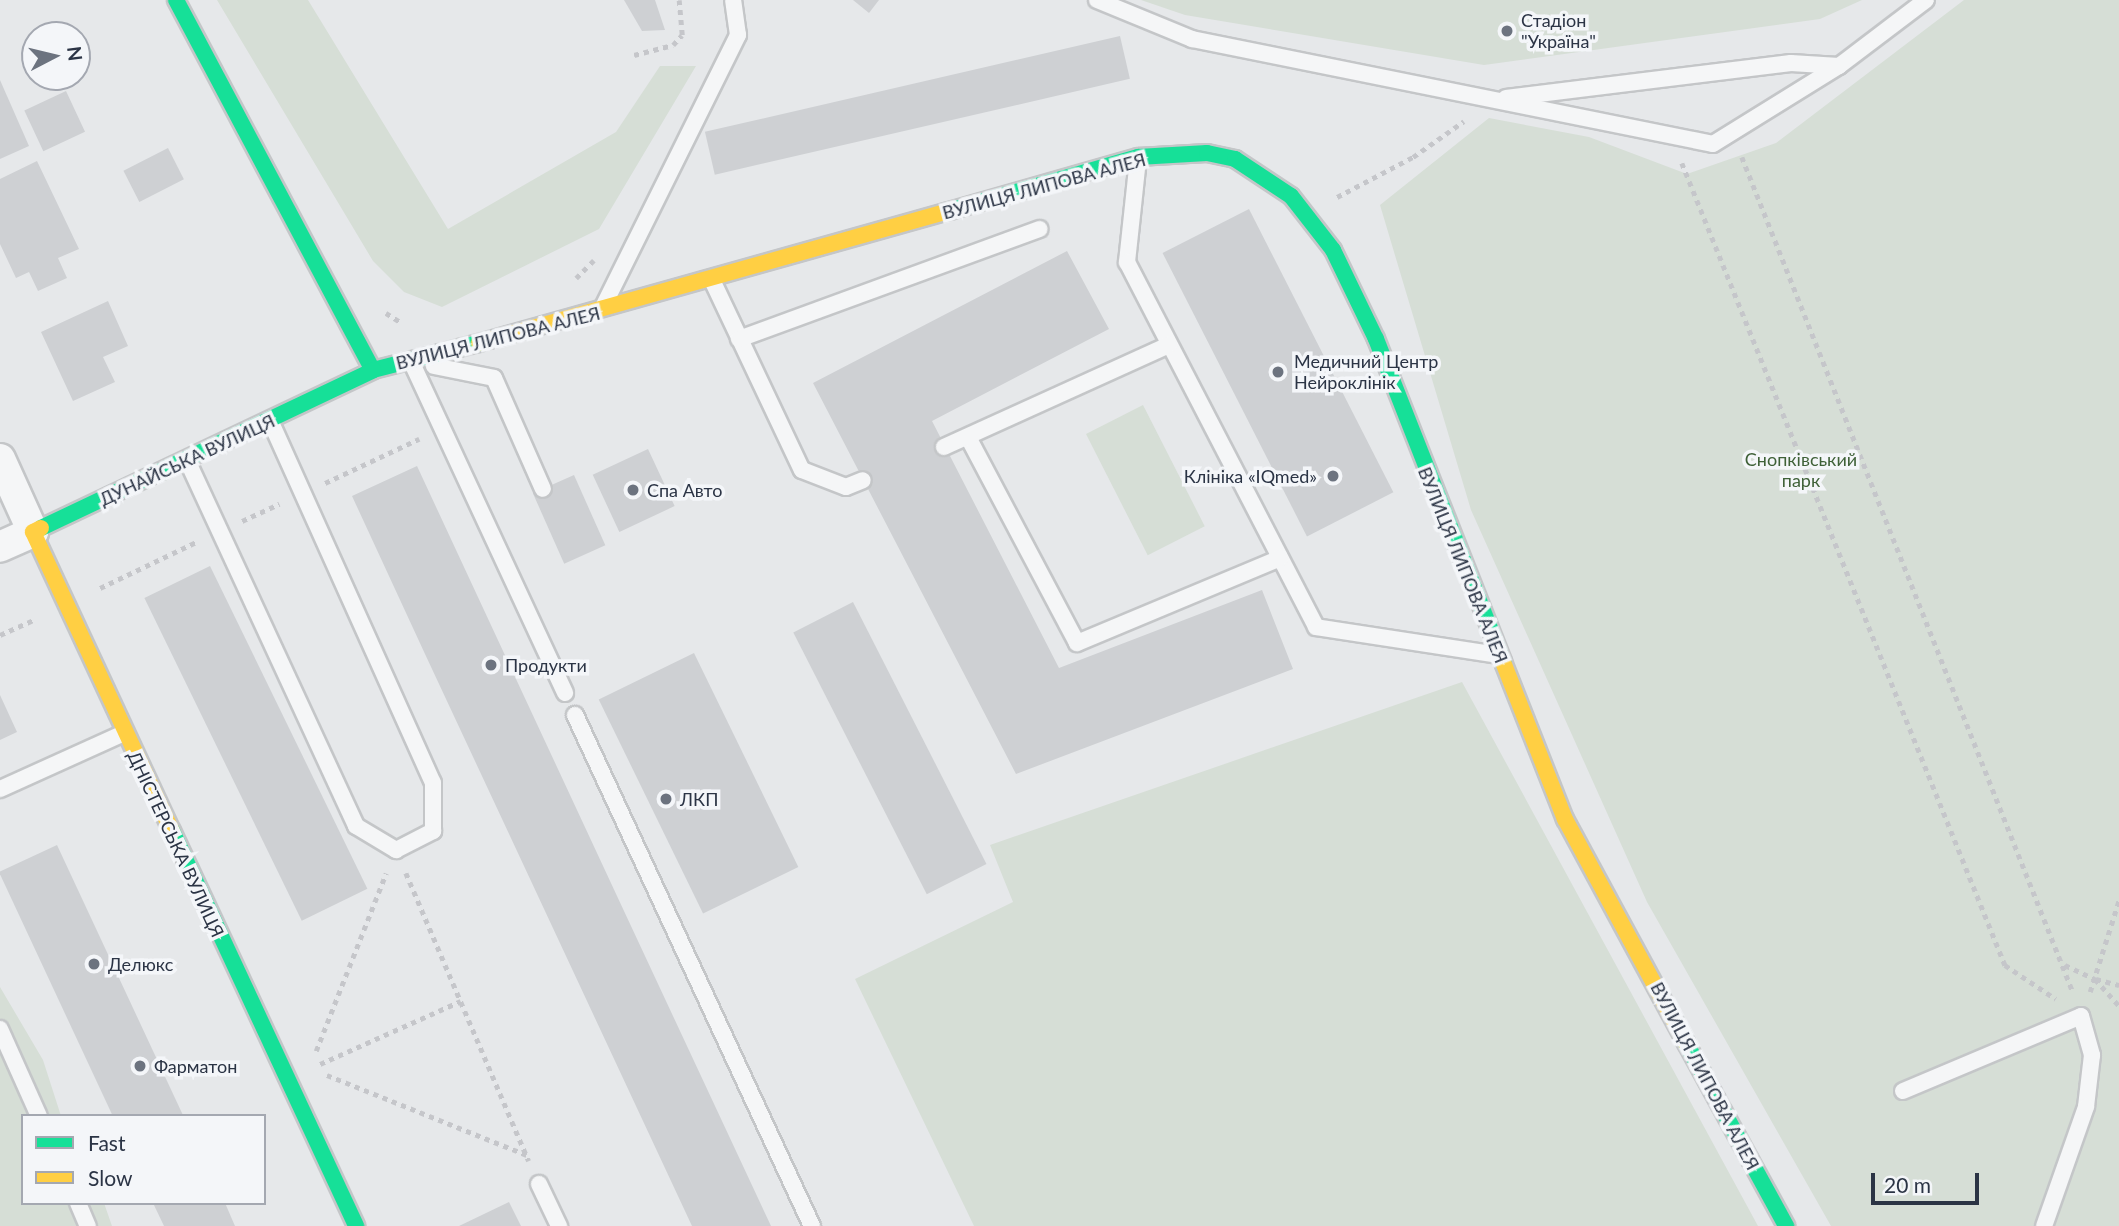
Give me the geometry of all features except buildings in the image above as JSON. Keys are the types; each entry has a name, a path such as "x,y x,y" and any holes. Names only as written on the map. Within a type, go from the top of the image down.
{"street":[{"name":"ВУЛИЦЯ ЛИПОВА АЛЕЯ","path":"176,0 373,370 600,312 1138,157 1208,153 1235,159 1291,196 1333,250 1376,339 1498,655 1565,818 1786,1226"},
{"name":"ДУНАЙСЬКА ВУЛИЦЯ","path":"0,547 373,370"},
{"name":"ДНІСТЕРСЬКА ВУЛИЦЯ","path":"0,460 124,733 356,1226"}],"lane":[{"path":"600,312 738,35 733,0"},
{"path":"1097,0 1192,39 1713,144 1839,66 1926,0"},
{"path":"1493,100 1791,63 1839,66"},
{"path":"1138,157 1127,262 1316,627 1498,655"},
{"path":"739,339 1040,229"},
{"path":"712,280 802,470 846,487 863,480"},
{"path":"944,447 1170,345"},
{"path":"411,361 565,693"},
{"path":"411,361 494,378 543,489"},
{"path":"187,460 356,826 396,850 433,831 433,783 270,421"},
{"path":"968,437 1077,643 1280,558"},
{"path":"575,715 812,1226"},
{"path":"0,789 124,733"},
{"path":"1903,1091 2081,1016 2092,1055 2086,1107 2044,1226"},
{"path":"0,1029 38,1114"},
{"path":"539,1185 559,1226"},
{"path":"79,1205 88,1226"}],"path":[{"path":"634,55 673,45 682,35 679,0"},
{"path":"1330,201 1413,157 1493,100"},
{"path":"1732,134 2064,965 2081,1016"},
{"path":"1672,136 2005,965 2081,1016"},
{"path":"570,283 597,256"},
{"path":"379,307 411,325"},
{"path":"333,480 442,429"},
{"path":"310,1068 527,1155 396,850"},
{"path":"310,1068 396,850"},
{"path":"2081,1016 2119,900"},
{"path":"2064,965 2095,979 2119,985"},
{"path":"2095,979 2119,1006"},
{"path":"310,1068 461,1001"}],"green space":[{"path":"217,0 308,0 448,229 616,132 660,66 696,66 599,229 442,307 404,292 373,261"},
{"name":"Стадіон \"Україна\"","path":"1141,0 1862,0 1820,19 1484,65 1185,15"},
{"name":"Снопківський парк","path":"1964,0 2119,0 2119,1226 1831,1226 1647,902 1471,510 1380,205 1489,118 1589,137 1687,174 1776,143"},
{"path":"1143,405 1205,526 1148,555 1086,434"},
{"path":"1462,682 1758,1226 974,1226 855,979 1013,902 990,845"},
{"path":"0,987 43,1060 60,1114 21,1114 21,1205 105,1205 112,1226 0,1226"}],"traffic: fast":[{"path":"176,0 373,370 479,343"},
{"path":"946,212 1138,157 1207,153 1235,159 1291,196 1333,250 1376,339 1503,662"},
{"path":"41,528 373,370"},
{"path":"172,831 356,1226"},
{"path":"1686,1043 1786,1226"}],"traffic: slow":[{"path":"479,343 946,212"},
{"path":"41,528 33,532 172,831"},
{"path":"1503,662 1565,819 1686,1043"}],"place":[{"name":"Стадіон \"Україна\"","path":"1507,31"},
{"name":"Медичний Центр Нейроклінік","path":"1278,372"},
{"name":"Клініка «IQmed»","path":"1333,476"},
{"name":"Спа Авто","path":"633,490"},
{"name":"Продукти","path":"491,665"},
{"name":"ЛКП","path":"666,799"},
{"name":"Делюкс","path":"94,964"},
{"name":"Фарматон","path":"140,1066"}]}
